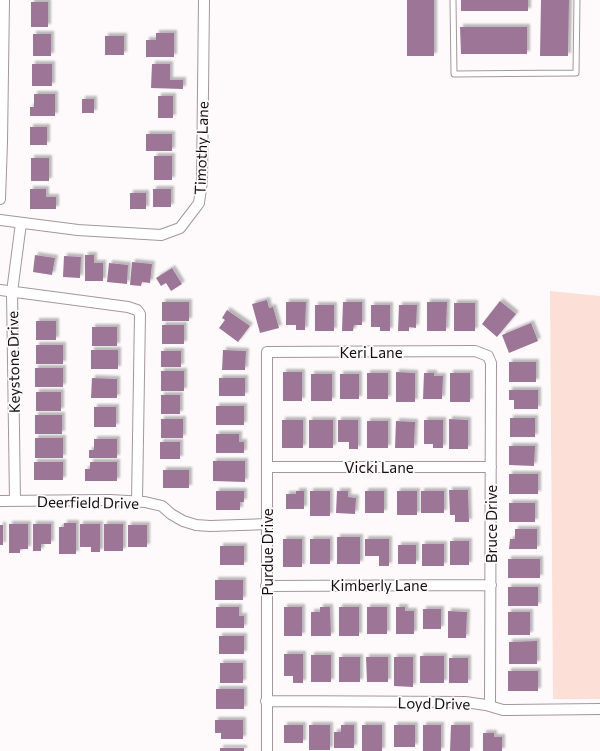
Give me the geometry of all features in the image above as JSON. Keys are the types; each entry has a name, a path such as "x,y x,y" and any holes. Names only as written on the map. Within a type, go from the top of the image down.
{"street":[{"path":"0,199 4,0"},
{"name":"Timothy Lane","path":"0,220 78,230 161,236 180,228 198,203 202,181 204,0"},
{"name":"Keystone Drive","path":"15,501 12,292 21,223"},
{"path":"0,290 128,307 137,310 140,314 137,501"},
{"name":"Keri Lane","path":"267,352 475,351"},
{"name":"Bruce Drive","path":"475,351 488,356 491,363 490,706"},
{"name":"Purdue Drive","path":"266,751 267,352"},
{"name":"Vicki Lane","path":"267,467 491,466"},
{"name":"Deerfield Drive","path":"0,501 137,501 162,506 171,514 183,521 196,525 267,524"},
{"name":"Kimberly Lane","path":"266,586 491,585"},
{"name":"Loyd Drive","path":"266,701 465,702 490,706 503,710 600,709"}],"lane":[{"path":"453,0 454,74 576,74 577,0"}],"shaded area":[{"path":"550,291 600,296 600,699 553,699"}],"building":[{"path":"407,0 434,0 434,56 407,56"},
{"path":"461,0 528,0 528,11 461,11"},
{"path":"541,0 569,0 568,56 540,56"},
{"path":"31,2 48,2 48,27 31,27"},
{"path":"460,27 527,27 527,54 461,54"},
{"path":"156,33 174,33 174,57 146,57 146,40 156,40"},
{"path":"33,34 51,34 51,56 33,56"},
{"path":"105,36 124,36 124,55 105,55"},
{"path":"32,64 52,64 52,86 32,86"},
{"path":"152,64 170,64 170,80 183,80 183,89 151,88"},
{"path":"34,94 55,94 55,116 30,116 30,107 34,107"},
{"path":"158,96 173,96 173,118 158,118"},
{"path":"82,99 94,99 94,113 82,113"},
{"path":"30,127 47,127 47,145 30,145"},
{"path":"146,134 172,134 172,151 146,151"},
{"path":"154,156 172,156 172,180 154,180"},
{"path":"31,158 49,158 49,181 31,181"},
{"path":"30,189 46,189 46,197 56,197 56,209 30,209"},
{"path":"153,189 171,189 171,207 153,207"},
{"path":"130,193 146,193 146,209 130,209"},
{"path":"35,255 55,258 52,275 33,272"},
{"path":"85,255 94,255 94,263 103,263 103,281 85,281"},
{"path":"64,256 81,257 80,278 63,277"},
{"path":"132,262 152,264 150,283 142,282 141,286 130,285"},
{"path":"109,263 128,265 127,284 107,282"},
{"path":"172,268 182,284 171,291 166,283 161,286 156,278"},
{"path":"267,300 269,308 273,307 279,328 260,333 252,304"},
{"path":"500,301 516,314 497,337 482,324"},
{"path":"162,302 189,302 189,321 162,321"},
{"path":"286,302 306,302 305,330 296,330 296,325 286,325"},
{"path":"343,302 362,302 362,325 354,325 353,331 342,331"},
{"path":"427,302 447,302 446,331 427,331"},
{"path":"454,303 475,303 475,331 454,331"},
{"path":"315,305 334,305 334,331 315,331"},
{"path":"371,305 390,305 390,331 380,331 380,327 371,327"},
{"path":"399,305 417,305 416,328 409,327 409,331 398,331"},
{"path":"227,310 250,326 238,342 219,328 225,320 222,318"},
{"path":"36,321 56,321 56,340 36,340"},
{"path":"531,323 538,341 509,353 502,335"},
{"path":"162,325 184,325 184,344 162,344"},
{"path":"92,327 117,327 117,346 92,346"},
{"path":"36,345 63,345 63,364 36,364"},
{"path":"91,350 118,350 118,369 91,369"},
{"path":"223,350 246,351 245,370 222,370"},
{"path":"161,351 181,351 181,367 161,367"},
{"path":"509,362 536,362 536,382 509,382"},
{"path":"35,368 63,368 63,387 35,387"},
{"path":"161,371 184,371 184,391 161,391"},
{"path":"283,372 302,372 302,401 283,401"},
{"path":"396,372 415,373 415,402 396,402"},
{"path":"367,373 388,373 388,399 367,399"},
{"path":"424,373 434,373 434,376 443,376 442,399 423,399"},
{"path":"450,373 470,373 470,402 450,402"},
{"path":"311,374 332,374 332,401 311,401"},
{"path":"340,374 359,374 359,399 340,399"},
{"path":"92,378 117,379 117,398 91,398"},
{"path":"219,378 245,378 245,396 219,396"},
{"path":"509,390 538,390 538,409 514,409 514,400 509,400"},
{"path":"36,392 61,392 61,411 36,411"},
{"path":"161,395 180,395 180,414 161,414"},
{"path":"216,406 244,406 244,425 216,425"},
{"path":"94,407 116,407 116,427 94,427"},
{"path":"35,415 62,415 62,434 35,434"},
{"path":"510,418 535,418 535,437 510,437"},
{"path":"161,419 183,419 183,438 161,438"},
{"path":"449,419 468,420 468,449 449,449"},
{"path":"282,420 303,420 303,448 282,448"},
{"path":"309,420 333,420 333,448 309,448"},
{"path":"338,420 358,420 358,449 349,449 349,442 338,442"},
{"path":"424,420 443,420 443,448 433,448 433,444 424,444"},
{"path":"367,421 388,421 388,448 367,448"},
{"path":"396,421 415,422 414,448 395,448"},
{"path":"216,434 239,434 239,442 244,442 244,453 216,453"},
{"path":"35,438 63,438 63,458 35,458"},
{"path":"94,439 117,439 117,458 89,458 89,450 94,450"},
{"path":"160,442 180,442 180,459 160,459"},
{"path":"509,446 535,446 534,466 509,465"},
{"path":"213,461 245,461 245,482 213,481"},
{"path":"34,462 63,462 63,480 34,480"},
{"path":"90,462 117,462 117,481 85,481 85,469 90,469"},
{"path":"163,470 189,470 189,488 163,488"},
{"path":"509,474 538,474 538,494 509,494"},
{"path":"449,490 468,490 469,522 455,522 455,515 450,515"},
{"path":"216,491 244,491 244,502 240,502 240,510 216,510"},
{"path":"296,491 304,491 304,509 286,509 286,494 296,494"},
{"path":"310,491 330,491 330,516 310,516"},
{"path":"337,491 348,491 348,497 356,498 355,514 336,513"},
{"path":"365,491 384,491 384,513 365,513"},
{"path":"397,491 417,491 417,515 397,515"},
{"path":"421,491 444,491 444,513 421,513"},
{"path":"509,503 535,503 535,522 509,522"},
{"path":"64,523 76,523 76,554 59,554 59,527 64,527"},
{"path":"9,524 28,524 28,549 20,549 20,553 9,553"},
{"path":"33,524 51,524 51,544 41,544 41,551 33,551"},
{"path":"80,524 100,524 100,552 91,552 91,547 80,547"},
{"path":"104,524 123,524 123,551 104,551"},
{"path":"0,525 3,525 3,545 0,545"},
{"path":"128,525 147,525 147,547 128,547"},
{"path":"515,529 537,529 537,549 509,549 510,539 515,539"},
{"path":"337,537 360,537 360,564 337,564"},
{"path":"283,539 302,539 302,567 283,567"},
{"path":"310,539 330,539 330,564 310,564"},
{"path":"365,539 389,539 389,566 379,566 379,556 365,556"},
{"path":"450,541 469,541 469,565 450,565"},
{"path":"422,544 444,544 444,566 422,566"},
{"path":"398,545 416,545 416,564 398,564"},
{"path":"220,546 244,546 244,565 220,565"},
{"path":"508,559 540,559 540,578 508,578"},
{"path":"215,580 243,580 243,600 215,600"},
{"path":"508,587 538,587 538,606 508,606"},
{"path":"216,607 239,607 239,616 244,616 244,628 216,628"},
{"path":"284,607 302,607 302,636 284,636"},
{"path":"320,607 330,607 331,636 311,636 311,612 320,612"},
{"path":"339,607 359,607 359,636 339,636"},
{"path":"367,607 387,607 387,634 367,634"},
{"path":"396,607 405,607 405,611 414,611 414,634 396,634"},
{"path":"423,609 441,609 441,629 423,629"},
{"path":"448,611 467,612 466,638 448,638"},
{"path":"508,612 530,612 530,635 508,635"},
{"path":"219,636 244,636 244,654 219,654"},
{"path":"537,641 537,664 509,664 509,642"},
{"path":"284,654 303,654 303,683 293,683 293,676 284,676"},
{"path":"311,655 331,655 331,682 311,682"},
{"path":"420,656 444,656 444,683 420,683"},
{"path":"339,657 360,657 360,682 339,682"},
{"path":"366,657 388,657 388,682 367,682"},
{"path":"394,657 413,657 413,687 394,686"},
{"path":"449,658 468,658 468,683 449,683"},
{"path":"220,663 243,663 243,683 220,683"},
{"path":"508,671 538,671 538,691 508,691"},
{"path":"216,689 244,689 244,709 216,709"},
{"path":"215,720 243,720 243,739 221,739 221,733 215,733"},
{"path":"284,725 303,725 303,743 284,743"},
{"path":"309,725 330,725 330,750 309,750"},
{"path":"341,725 354,725 354,748 334,748 334,732 341,732"},
{"path":"362,725 382,725 382,751 362,751"},
{"path":"394,725 415,725 415,747 394,747"},
{"path":"423,725 441,725 441,751 423,751"},
{"path":"451,725 470,725 470,751 450,751"},
{"path":"483,733 494,733 494,737 502,737 502,751 483,751"},
{"path":"220,748 244,748 244,751 220,751"}]}
